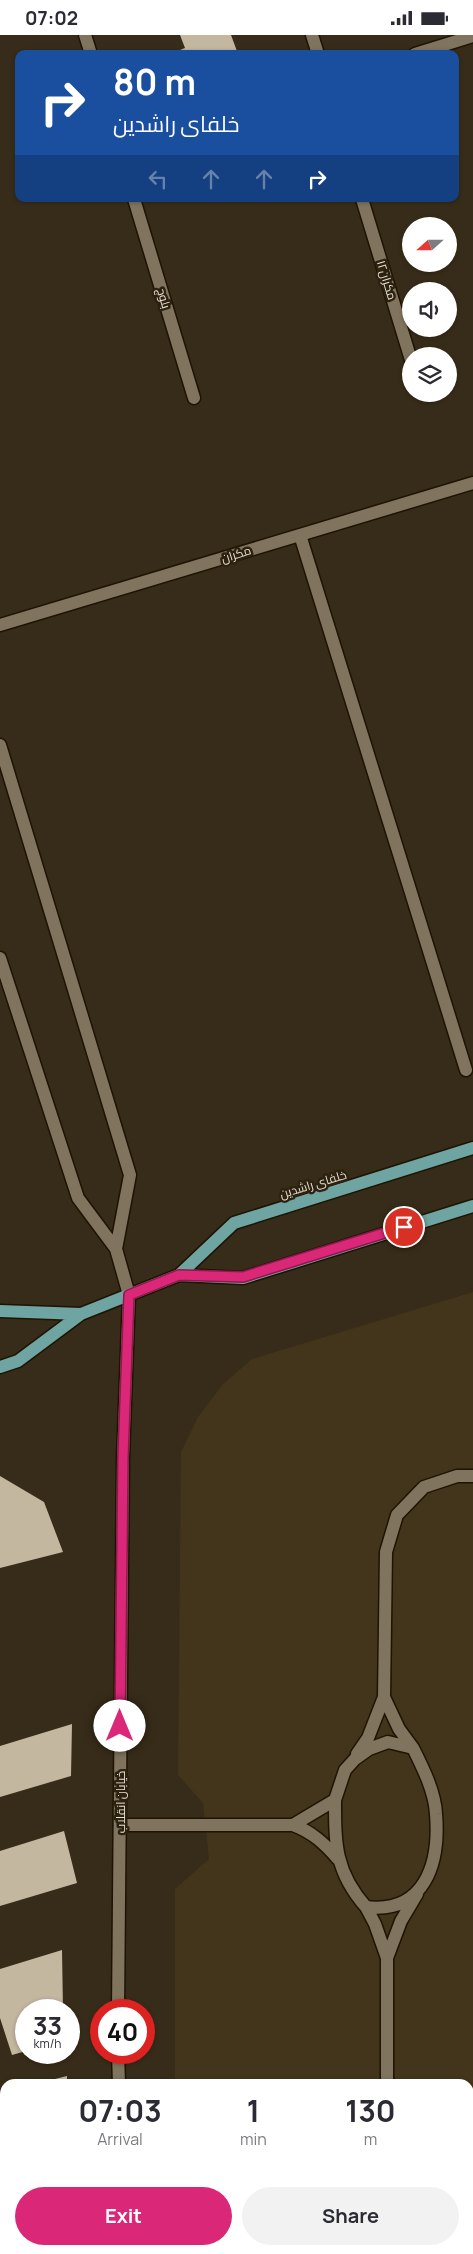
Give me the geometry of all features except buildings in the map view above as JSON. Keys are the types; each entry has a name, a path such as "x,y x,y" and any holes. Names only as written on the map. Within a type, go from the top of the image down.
{"main road":[{"name":"خلفای راشدین","path":"0,1367 18,1361 81,1314 179,1275 234,1223 473,1148"},
{"name":"خلفای راشدین","path":"179,1275 243,1277 473,1206"},
{"name":"خلفای راشدین","path":"0,1311 81,1314"}],"street":[{"path":"85,35 89,50"},
{"path":"312,35 317,50"},
{"path":"428,50 473,36"},
{"name":"بلوچ","path":"135,202 194,398"},
{"name":"مکران۱۲","path":"363,202 407,347"},
{"name":"مکران","path":"0,625 473,483"},
{"path":"300,535 466,1070"},
{"path":"0,745 130,1175 116,1249"},
{"path":"0,958 78,1198 116,1249"},
{"name":"خیابان انقلاب","path":"116,1249 129,1295 122,1476 118,1999"},
{"path":"387,2079 387,1958 375,1924 366,1907 353,1893 340,1861 335,1844 335,1800 345,1770 355,1759 368,1738 384,1697 386,1553 397,1515 424,1487 457,1475 473,1476"},
{"path":"384,1697 399,1729 413,1748 425,1771 436,1812 436,1850 432,1871 401,1921 387,1958"},
{"path":"355,1759 369,1749 388,1742 413,1748"},
{"path":"293,1825 335,1800"},
{"path":"120,1825 293,1825 308,1831 322,1841 340,1861"},
{"path":"366,1907 384,1909 395,1906 417,1894"},
{"path":"118,2064 119,2079"}],"shaded area":[{"path":"473,1292 473,2079 175,2079 175,1889 209,1859 203,1803 178,1775 181,1452 198,1417 223,1384 252,1359"}],"route":[{"path":"120,1726 123,1457 129,1295 179,1275 243,1277 404,1227"}]}
